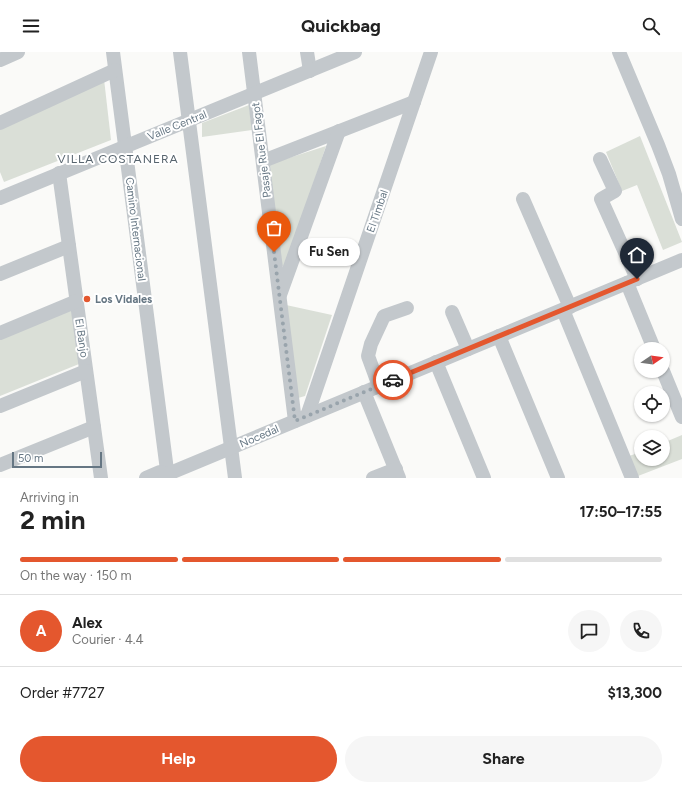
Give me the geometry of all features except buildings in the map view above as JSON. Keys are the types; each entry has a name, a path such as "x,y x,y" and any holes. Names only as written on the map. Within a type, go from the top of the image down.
{"street":[{"path":"0,60 18,52"},
{"name":"Camino Internacional","path":"113,52 168,476"},
{"path":"180,52 235,478"},
{"name":"Pasaje Rue El Fagot","path":"249,52 279,297 301,419"},
{"path":"307,52 310,71"},
{"name":"Valle Central","path":"1,194 59,173 189,121 355,52"},
{"path":"619,52 669,174 682,219"},
{"name":"El Timbal","path":"301,419 414,102 428,56"},
{"path":"0,123 115,70"},
{"path":"263,161 414,102"},
{"path":"279,297 339,131"},
{"path":"600,159 615,191 601,199 632,281 652,342"},
{"name":"El Banjo","path":"59,173 101,478"},
{"path":"523,199 632,478"},
{"path":"0,274 69,246"},
{"name":"Nocedal","path":"146,478 160,472 168,476 364,392 682,260"},
{"path":"0,333 77,302"},
{"path":"379,386 368,356 371,344 384,316 407,308"},
{"path":"452,312 468,349"},
{"path":"499,336 558,478"},
{"path":"436,362 484,478"},
{"path":"0,406 86,371"},
{"path":"666,378 682,417"},
{"path":"364,392 398,473 373,478"},
{"path":"0,465 94,427"}],"shaded area":[{"path":"104,79 111,140 4,182 0,172 0,129"},
{"path":"249,105 252,130 202,137 202,123"},
{"path":"640,136 682,242 663,250 637,185 622,191 606,152"},
{"path":"326,146 286,266 278,266 270,164"},
{"path":"286,305 332,315 305,396 298,398"},
{"path":"71,307 79,364 0,396 0,335"},
{"path":"682,435 682,459 670,464 670,440"},
{"path":"634,454 634,466 664,466 638,476 629,456"}],"way so far":[{"path":"274,252 295,421 393,380"}],"place":[{"name":"Fu Sen","path":"274,252"},
{"name":"Los Vidales","path":"87,299"}],"district":[{"name":"VILLA COSTANERA","path":"118,159"}],"route":[{"path":"393,380 637,279"}]}
